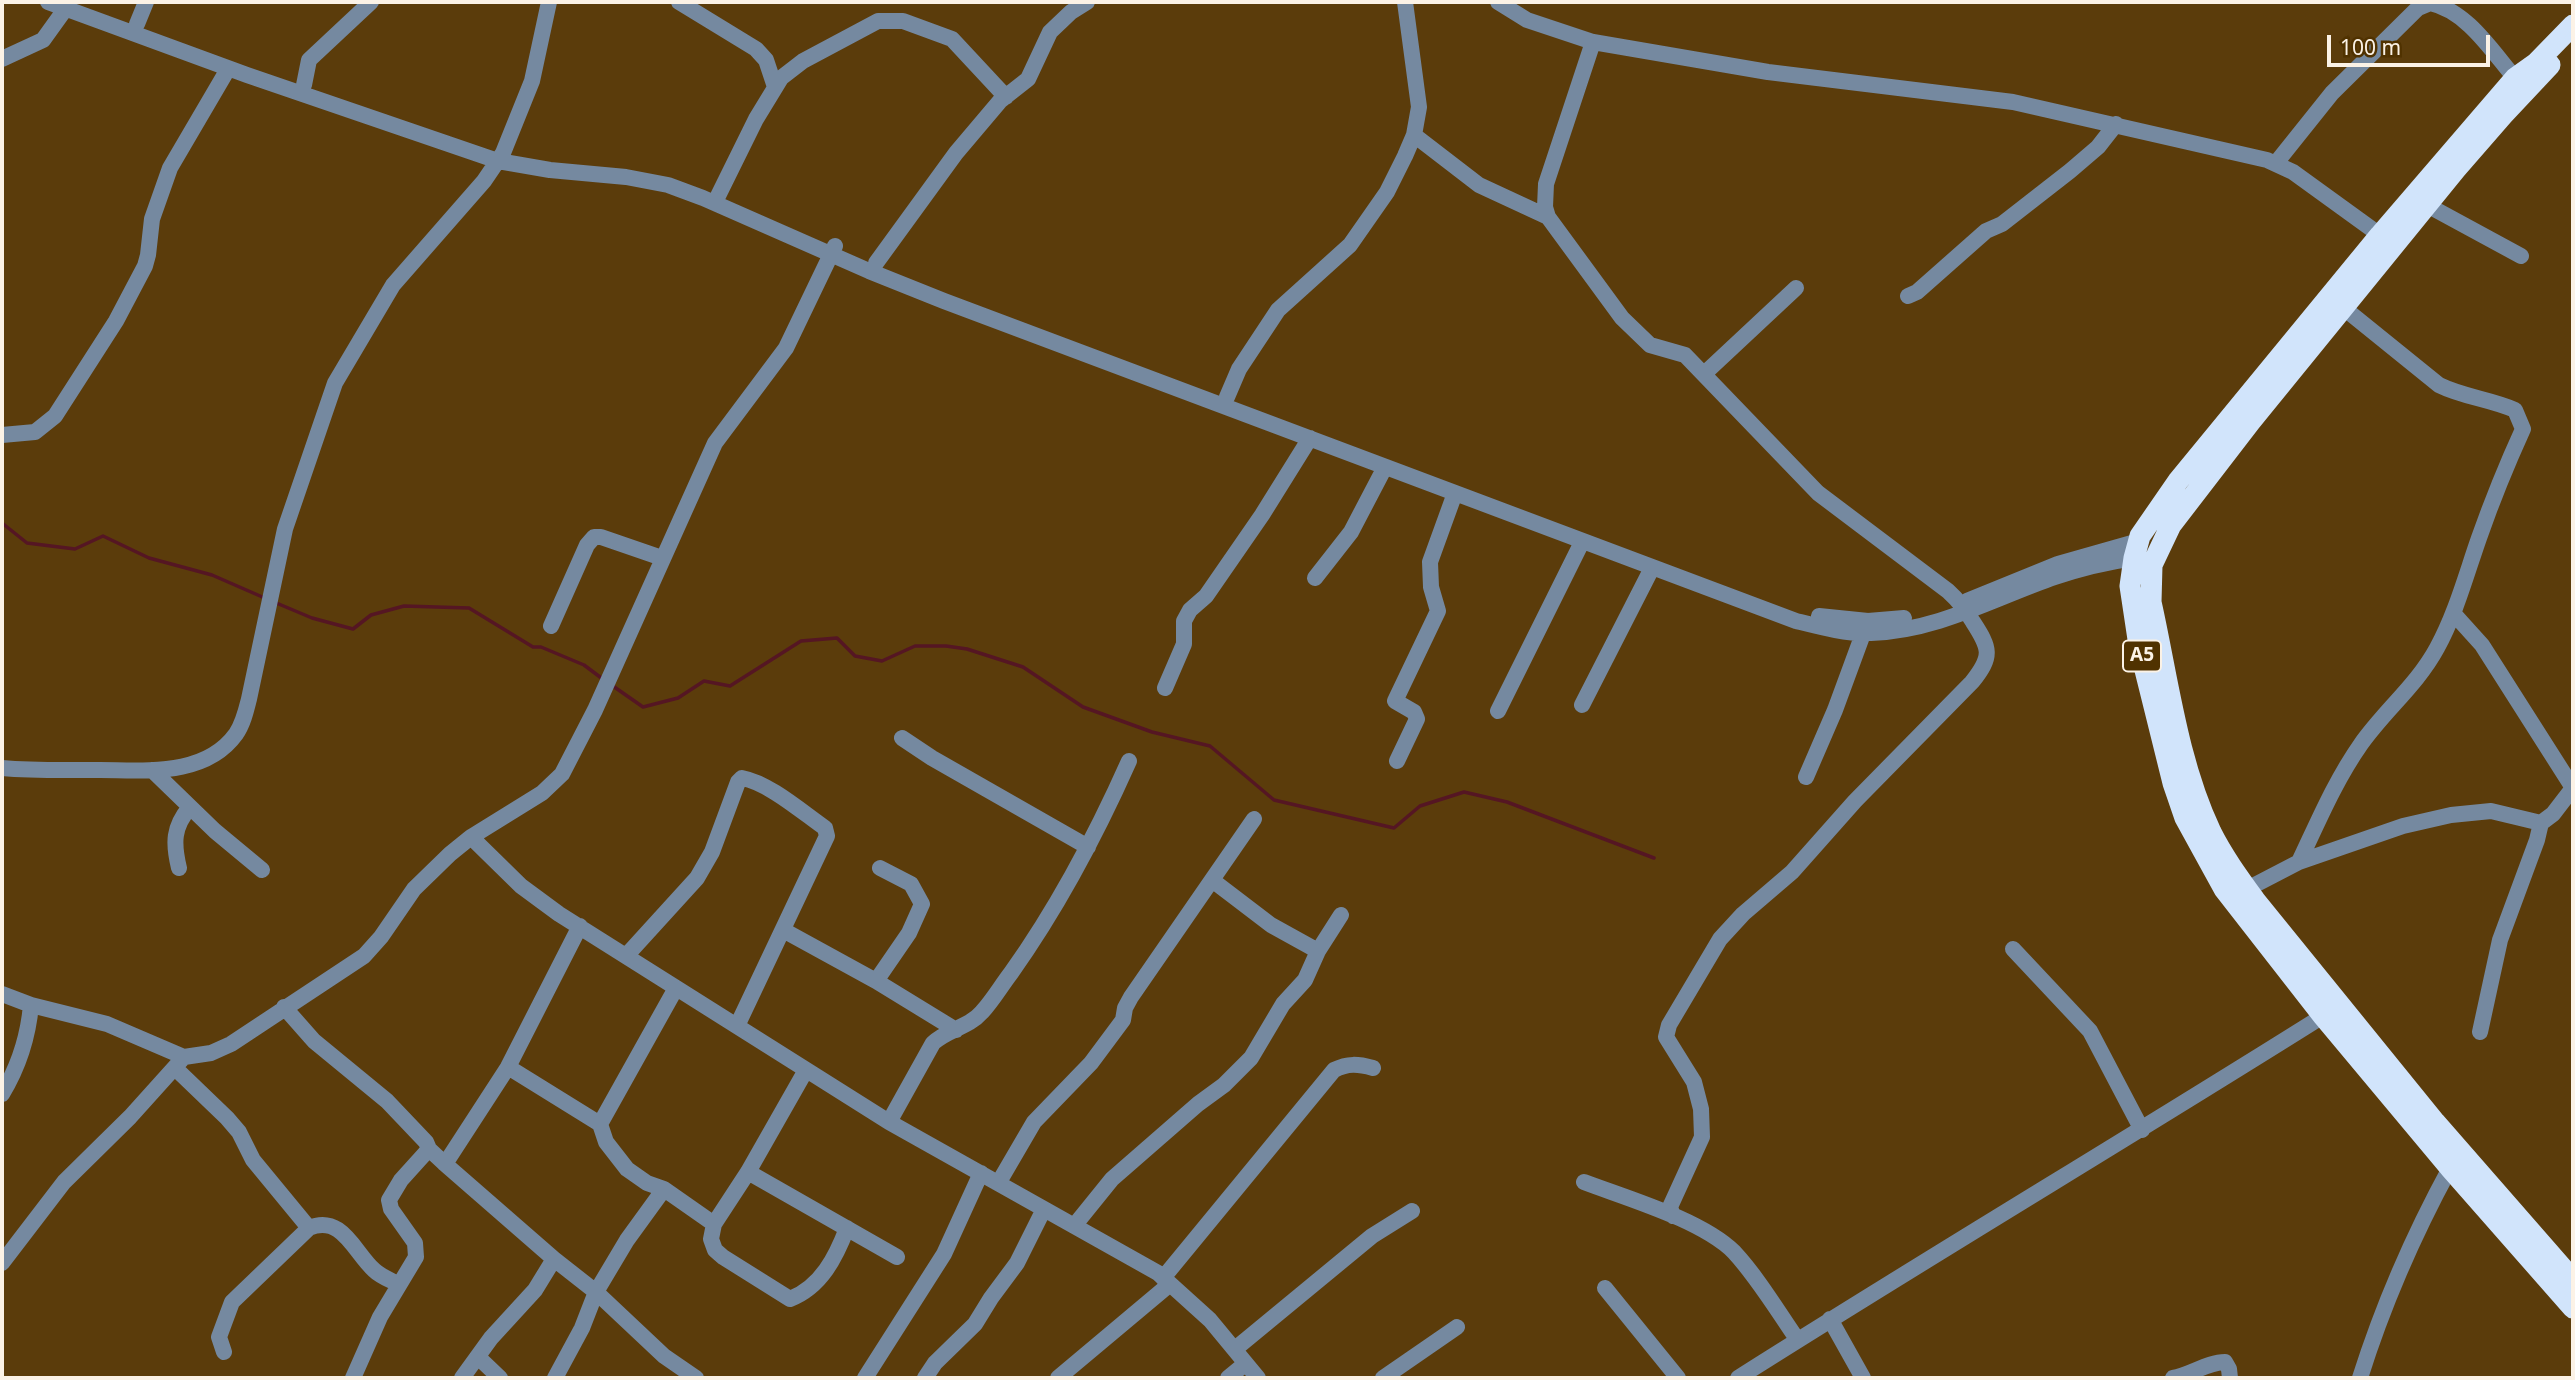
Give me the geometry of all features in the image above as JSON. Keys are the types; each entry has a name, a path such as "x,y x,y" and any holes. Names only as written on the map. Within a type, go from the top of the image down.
{"highway":[{"name":"A5","path":"2573,25 2536,63 2515,78 2380,235 2244,415 2171,525 2152,565 2150,585 2151,601 2192,786 2211,832 2230,865 2435,1122 2573,1280"},
{"name":"A5","path":"2573,42 2503,115 2345,309 2178,481 2136,549 2130,586 2139,646 2173,783 2185,818 2224,889 2323,1016 2450,1168 2573,1308"}],"street":[{"path":"48,2 70,5 137,24 500,157 653,173 670,178 718,196 970,310 1796,621 1866,627 1928,624 2058,564 2136,549"},
{"path":"137,24 146,2"},
{"path":"304,85 309,60 371,2"},
{"path":"3,773 184,767 220,750 236,734 249,699 285,529 335,383 393,285 484,181 500,157 532,81 549,2"},
{"path":"679,2 757,49 766,60 775,88"},
{"path":"876,263 956,153 1032,72 1050,32 1071,12 1087,2"},
{"path":"1227,397 1240,369 1278,310 1350,245 1370,220 1387,192 1414,135 1419,107 1405,2"},
{"path":"1498,2 1527,20 1593,42 1768,72 2013,102 2276,163 2293,172 2380,235"},
{"path":"2276,163 2332,93 2418,8 2430,3 2450,10 2471,27 2515,78"},
{"path":"2,59 43,40 70,5"},
{"path":"70,5 228,69 500,157 550,170 626,177 668,185 833,250 876,263 1773,603 1866,627"},
{"path":"718,196 756,119 781,78 803,61 878,21 904,21 952,38 1006,97"},
{"path":"1593,42 1546,184 1545,207 1548,217 1622,318 1650,345 1685,355 1818,493 1965,608 1987,643 1986,661 1980,672 1792,872 1743,914 1720,939 1669,1025 1666,1037 1694,1082 1700,1100 1702,1137 1670,1207 1673,1216"},
{"path":"2,435 34,432 55,416 116,321 145,266 152,219 170,168 228,69"},
{"path":"1908,296 1917,292 1986,231 2001,224 2070,171 2098,147 2116,124"},
{"path":"1414,135 1479,185 1548,217"},
{"path":"2427,205 2521,256"},
{"path":"2,1263 64,1182 180,1063 230,1044 364,956 381,937 414,889 432,870 471,837 530,802 554,784 595,710 715,443 786,348 833,250"},
{"path":"1704,374 1796,288"},
{"path":"2299,862 2337,779 2369,733 2420,675 2454,614 2488,513 2524,429 2515,410 2439,385 2345,309"},
{"path":"1165,688 1184,644 1184,621 1190,610 1206,596 1262,515 1310,438"},
{"path":"1315,578 1351,532 1385,467"},
{"path":"1397,761 1417,719 1414,712 1395,701 1438,611 1431,587 1430,562 1455,493"},
{"path":"551,626 587,545 594,537 662,558"},
{"path":"1498,711 1582,542"},
{"path":"1583,705 1652,568"},
{"path":"2454,614 2482,645 2573,788 2553,814 2541,823 2500,940 2480,1032"},
{"path":"1806,777 1866,627"},
{"path":"902,738 1088,847"},
{"path":"889,1122 933,1043 943,1033 968,1024 982,1012 1044,927 1088,847 1129,761"},
{"path":"152,770 262,870"},
{"path":"626,956 697,878 712,852 738,782 742,778 769,790 825,828 827,836 737,1026"},
{"path":"178,868 174,838 177,826 190,807"},
{"path":"2247,889 2299,862 2403,826 2469,812 2491,811 2541,823"},
{"path":"999,1182 1034,1122 1091,1063 1124,1020 1125,1008 1131,997 1254,819"},
{"path":"471,837 529,892 676,988 889,1122 1139,1261 1167,1280 1210,1320 1258,1378"},
{"path":"876,981 909,933 922,904 911,884 880,868"},
{"path":"1212,880 1271,925 1318,951"},
{"path":"1074,1226 1112,1179 1198,1104 1224,1085 1251,1058 1283,1004 1305,980 1318,951 1341,915"},
{"path":"445,1164 508,1067 580,926"},
{"path":"783,930 876,981 956,1030"},
{"path":"2013,949 2090,1031 2142,1130"},
{"path":"600,1124 676,988"},
{"path":"2,994 31,1005 107,1024 180,1063 239,1132 253,1160 309,1228"},
{"path":"2,1094 16,1071 28,1032 31,1005"},
{"path":"284,1007 314,1041 387,1101 445,1164 596,1292 664,1356 696,1378"},
{"path":"1738,1378 1797,1339 2142,1130 2323,1016"},
{"path":"1058,1378 1167,1280 1334,1070 1357,1064 1373,1068"},
{"path":"508,1067 600,1124 606,1142 627,1169 647,1183 664,1189 714,1224"},
{"path":"806,1070 748,1172 714,1224 711,1239 715,1250 790,1299 799,1296 828,1270 847,1228"},
{"path":"353,1378 398,1284 415,1257 415,1243 391,1209 389,1200 401,1180 429,1149"},
{"path":"2360,1378 2388,1296 2427,1210 2450,1168"},
{"path":"748,1172 897,1257"},
{"path":"864,1378 944,1255 981,1172"},
{"path":"1584,1182 1673,1216 1721,1241 1733,1252 1797,1339"},
{"path":"555,1378 582,1328 596,1292 627,1240 664,1189"},
{"path":"925,1378 935,1363 975,1324 1017,1263 1044,1209"},
{"path":"1235,1349 1372,1236 1412,1211"},
{"path":"224,1352 219,1338 232,1302 309,1228 318,1224 341,1232 375,1272 398,1284"},
{"path":"462,1378 491,1338 535,1290 554,1259"},
{"path":"1605,1288 1678,1378"},
{"path":"1830,1319 1863,1378"},
{"path":"1383,1378 1457,1327"},
{"path":"478,1357 500,1378"},
{"path":"2173,1378 2188,1375 2216,1362 2225,1362 2230,1378"},
{"path":"1228,1378 1245,1364"}],"waterway":[{"path":"2,523 27,543 75,549 103,536 149,558 212,575 267,599"},
{"path":"274,602 312,618 353,629 371,615 404,606 469,608 533,647 541,647 584,665 604,680"},
{"path":"610,684 643,707 678,698 704,681 730,686 801,641 837,638 855,656 882,661 915,646 967,649 1023,667 1083,707 1152,732 1210,746 1274,800 1394,828 1420,806 1464,792 1507,802 1654,858"}]}
